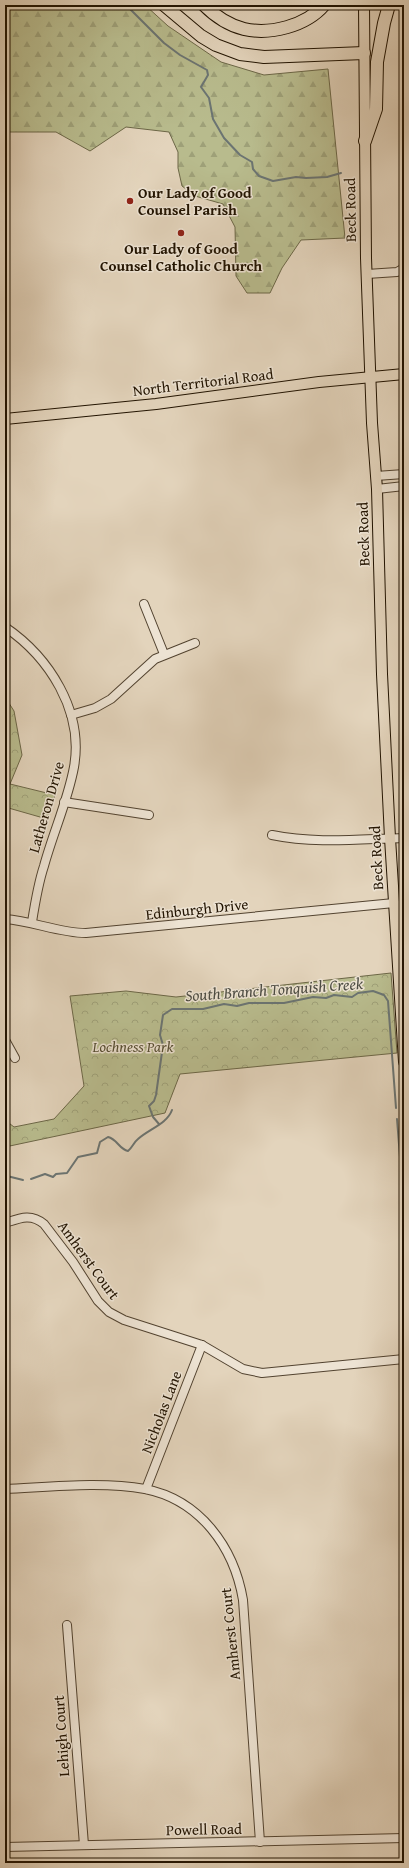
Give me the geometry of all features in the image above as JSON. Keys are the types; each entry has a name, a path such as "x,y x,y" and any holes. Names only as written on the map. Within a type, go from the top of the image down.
{"highway":[{"path":"164,5 200,36 216,45 240,54 264,57 364,53"},
{"path":"204,5 216,16 244,29 277,30 292,26 308,17 324,5"},
{"path":"365,141 376,109 377,62 389,5"}],"main road":[{"name":"Beck Road","path":"364,5 367,274 376,476 382,674 390,838 404,1062"},
{"name":"North Territorial Road","path":"5,419 156,404 371,376 404,374"}],"street":[{"path":"367,274 397,272 404,268"},
{"path":"376,476 404,474"},
{"path":"376,489 404,486"},
{"path":"144,604 164,654"},
{"name":"Latheron Drive","path":"5,627 28,646 44,663 62,692 71,715 74,734 75,756 72,775 43,867 32,922"},
{"path":"71,715 95,708 111,699 144,667 164,654 195,642"},
{"path":"64,802 149,815"},
{"path":"272,835 293,839 312,840 404,838"},
{"name":"Edinburgh Drive","path":"5,919 32,922 71,932 86,934 394,903"},
{"path":"5,1040 15,1058"},
{"name":"Amherst Court","path":"5,1223 28,1216 39,1219 55,1236 98,1300 109,1312 124,1320 202,1345 243,1369 257,1373 404,1359"},
{"name":"Nicholas Lane","path":"146,1489 202,1345"},
{"name":"Amherst Court","path":"5,1489 103,1486 146,1489 179,1502 200,1516 223,1543 237,1574 243,1600 260,1842"},
{"name":"Lehigh Court","path":"67,1625 84,1845"},
{"name":"Powell Road","path":"5,1847 404,1838"}],"green space":[{"path":"5,5 145,5 168,26 221,62 264,75 328,69 345,238 301,240 282,268 270,293 247,293 236,276 235,227 223,204 195,196 182,186 178,168 178,152 169,132 126,127 90,151 56,132 5,132"},
{"path":"5,697 14,711 22,755 10,784 55,795 47,819 5,807"},
{"name":"Lochness Park","path":"391,973 397,1053 180,1074 165,1113 5,1147 5,1120 14,1127 54,1119 84,1086 70,996 126,991 176,997"}],"waterway":[{"path":"126,5 164,43 180,55 207,70 208,75 201,87 209,98 213,119 224,138 240,155 252,162 253,169 259,176 273,181 296,177 327,177 341,173"},
{"name":"South Branch Tonquish Creek","path":"159,1124 153,1117 149,1106 154,1101 156,1095 163,1045 160,1035 163,1015 172,1009 203,1009 224,1004 237,1006 249,1003 284,1003 313,997 326,998 334,995 352,997 358,993 373,991 384,995 388,1001 396,1108"},
{"name":"South Branch Tonquish Creek","path":"31,1179 45,1174 53,1177 56,1174 67,1173 78,1157 97,1153 100,1142 108,1137 128,1151 142,1135 162,1123 170,1115 172,1110"},
{"name":"South Branch Tonquish Creek","path":"397,1119 400,1157 401,1160 404,1160"},
{"name":"South Branch Tonquish Creek","path":"5,1181 7,1176 23,1180"}],"place":[{"name":"Our Lady of Good Counsel Parish","path":"130,201"},
{"name":"Our Lady of Good Counsel Catholic Church","path":"181,233"}]}
